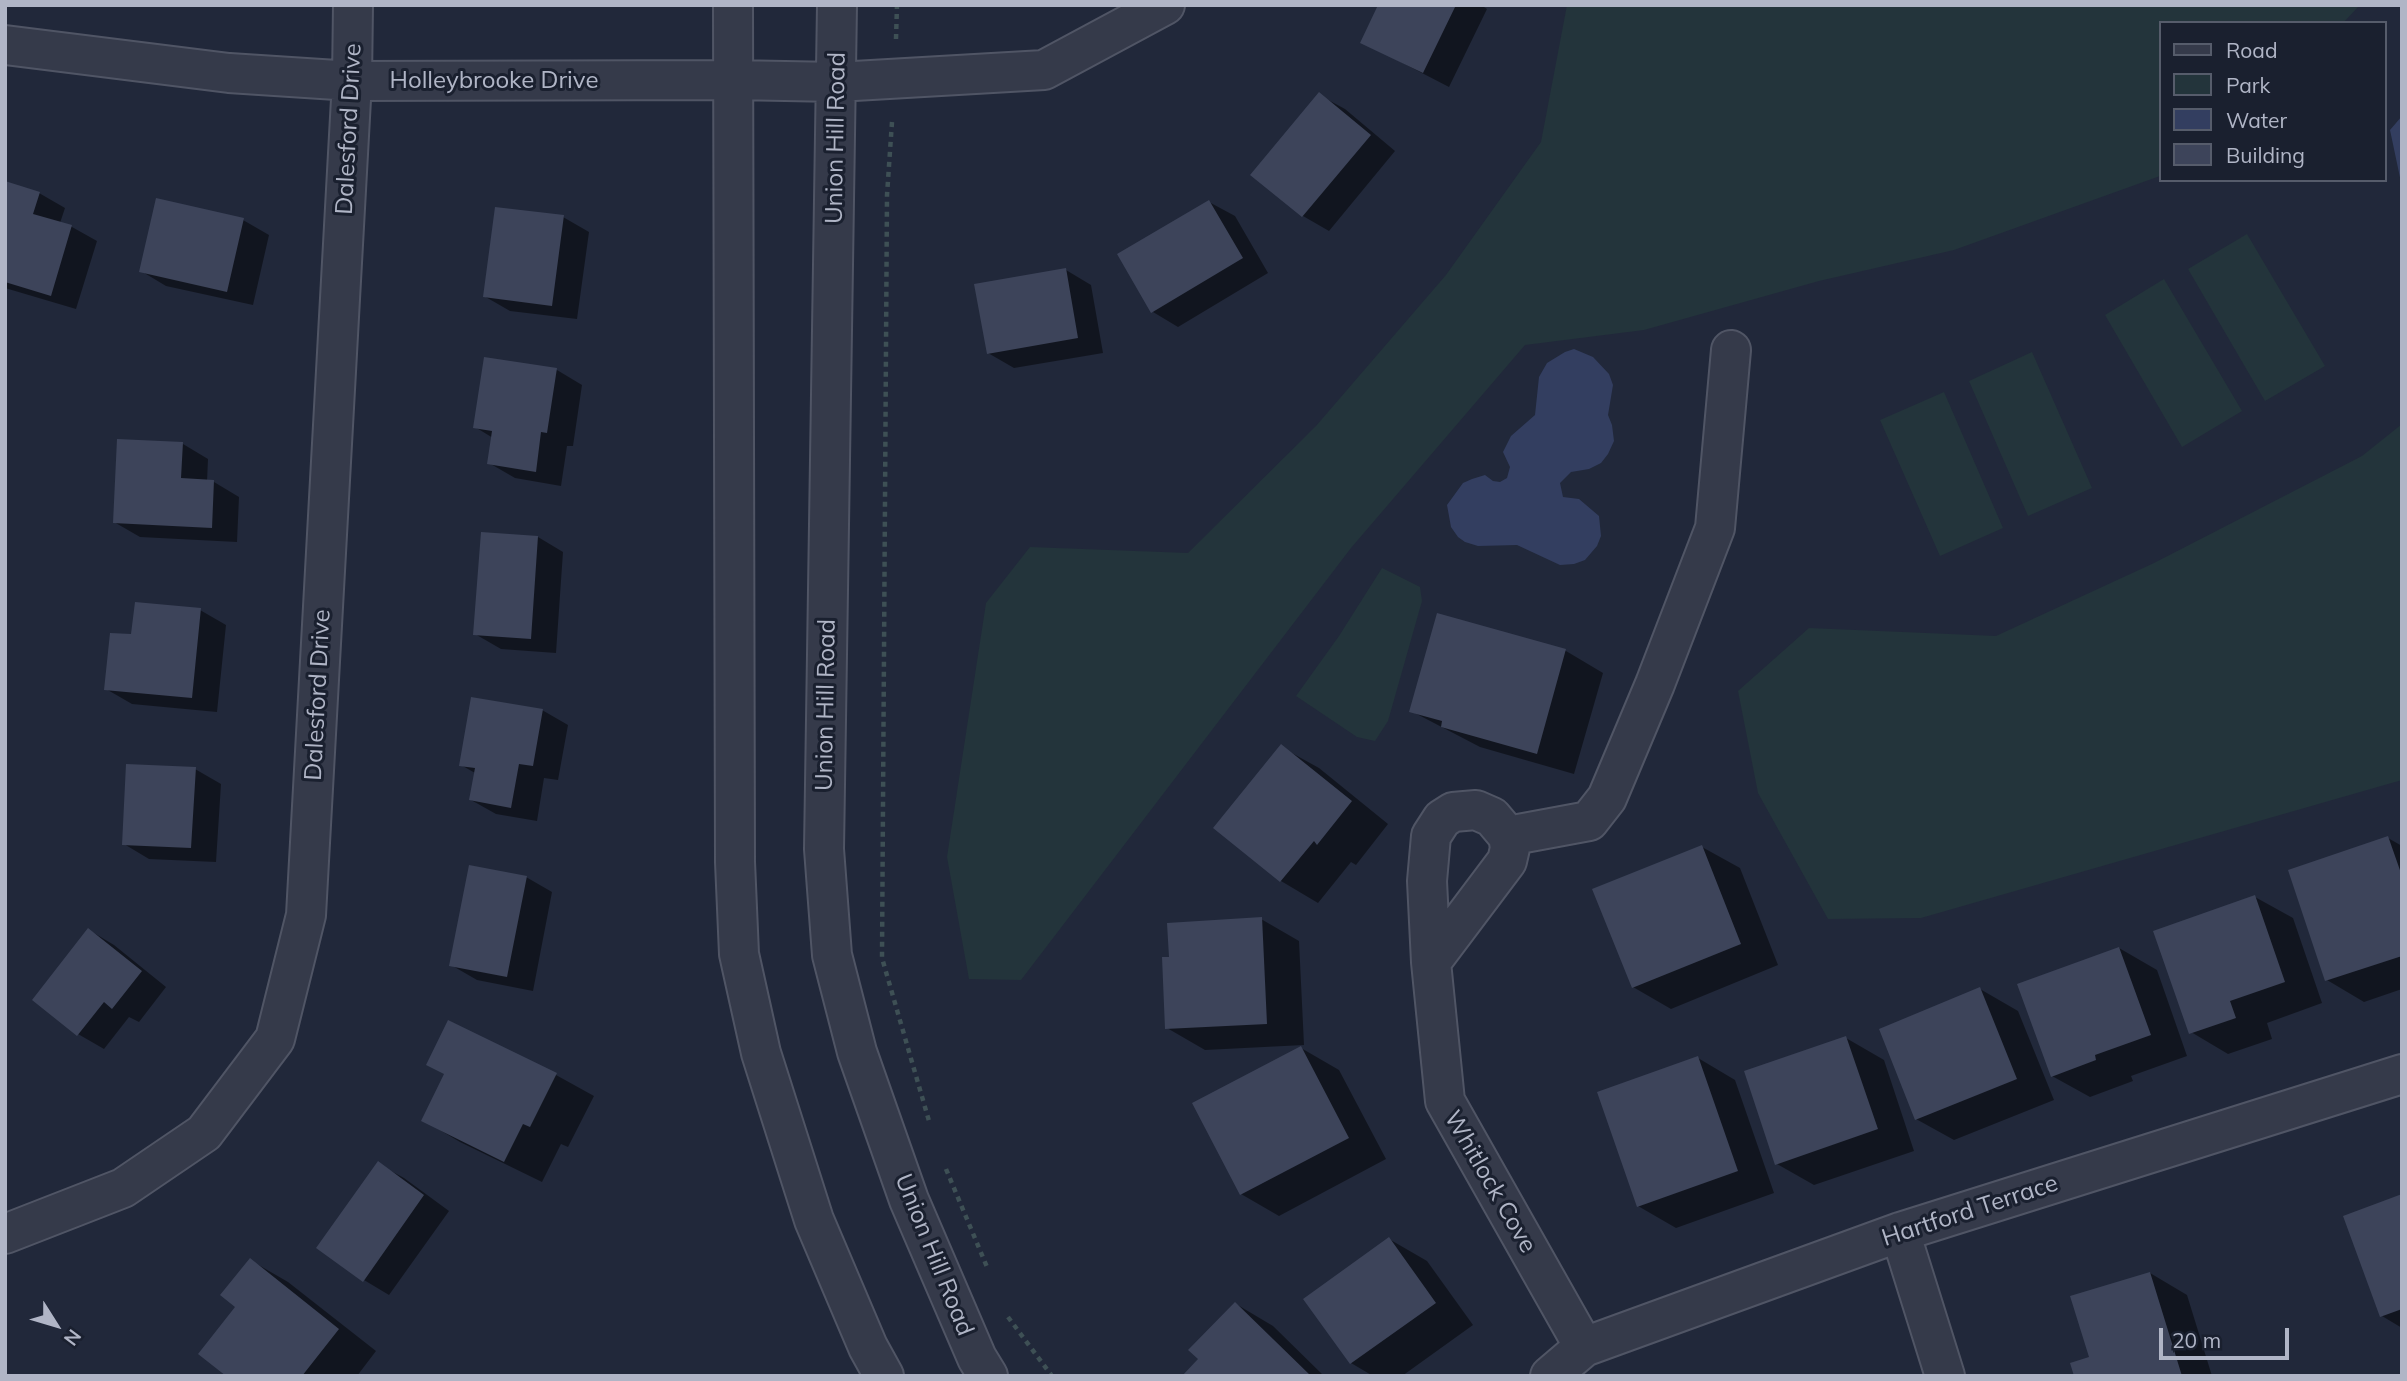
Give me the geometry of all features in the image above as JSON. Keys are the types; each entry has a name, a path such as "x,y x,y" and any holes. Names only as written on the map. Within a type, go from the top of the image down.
{"street":[{"name":"Dalesford Drive","path":"5,1234 123,1188 204,1133 275,1039 306,915 352,81 353,5"},
{"path":"733,5 735,862 739,954 761,1053 814,1220 868,1347 884,1376"},
{"name":"Union Hill Road","path":"837,5 824,849 832,955 857,1052 909,1200 976,1358 988,1376"},
{"name":"Holleybrooke Drive","path":"5,45 229,74 352,81 837,82 1044,70 1165,5"},
{"path":"1432,962 1507,861 1510,848 1508,836 1588,821 1607,798 1655,684 1715,528 1731,350"},
{"name":"Whitlock Cove","path":"1508,836 1492,817 1476,810 1453,812 1442,819 1431,836 1427,881 1444,1101 1584,1347"},
{"name":"Hartford Terrace","path":"1550,1376 1584,1347 1900,1232 2402,1074"},
{"path":"1900,1232 1945,1376"}],"path":[{"path":"897,5 887,195 882,958 932,1132"},
{"path":"941,1158 988,1270"},
{"path":"1004,1307 1009,1320 1052,1376"}],"green space":[{"path":"1567,5 2360,5 2345,21 2158,21 2158,177 1954,250 1819,281 1644,330 1525,345 1351,548 1021,980 969,979 947,857 986,603 1030,547 1188,553 1316,426 1446,275 1541,142"},
{"path":"2247,234 2325,366 2265,401 2188,269"},
{"path":"2164,279 2242,411 2182,447 2105,315"},
{"path":"2032,352 2092,488 2028,516 1969,381"},
{"path":"1944,392 2003,528 1940,556 1880,420"},
{"path":"2402,424 2402,780 1921,918 1828,919 1758,793 1738,691 1809,628 1996,636 2154,563 2362,456"},
{"path":"1382,568 1420,587 1422,601 1388,721 1375,741 1357,737 1296,696 1339,636"}],"water":[{"path":"2402,116 2402,187 2390,130"},
{"path":"1574,349 1593,357 1609,374 1613,385 1608,415 1614,441 1608,454 1601,463 1589,469 1571,472 1560,483 1563,497 1579,499 1599,516 1601,536 1597,546 1585,560 1560,565 1517,545 1478,546 1465,542 1451,527 1447,505 1463,483 1485,475 1500,482 1507,478 1510,467 1503,452 1511,436 1535,415 1539,377 1547,363"}],"building":[{"path":"1378,5 1456,5 1423,73 1360,43"},
{"path":"1319,92 1371,135 1302,217 1250,175"},
{"path":"5,181 40,192 33,214 72,225 51,296 5,282"},
{"path":"156,198 244,218 227,292 139,272"},
{"path":"1209,200 1243,258 1151,313 1117,254"},
{"path":"495,207 564,215 552,306 483,297"},
{"path":"1066,268 1078,338 987,354 974,284"},
{"path":"484,357 557,368 547,433 541,432 536,472 487,464 492,431 473,428"},
{"path":"117,439 183,442 181,478 214,480 212,528 113,523"},
{"path":"481,532 538,536 531,639 473,635"},
{"path":"135,602 201,608 192,698 104,690 110,633 131,634"},
{"path":"1437,613 1566,649 1537,754 1441,727 1442,721 1409,712"},
{"path":"471,697 543,709 533,766 519,764 511,808 469,800 475,768 459,766"},
{"path":"1281,744 1352,801 1317,845 1314,841 1280,882 1213,828"},
{"path":"126,764 196,767 191,848 122,845"},
{"path":"2388,836 2402,876 2402,956 2325,981 2288,870"},
{"path":"1702,845 1741,944 1632,988 1592,889"},
{"path":"469,865 527,876 507,977 449,966"},
{"path":"2255,895 2285,982 2230,1001 2236,1018 2189,1034 2153,931"},
{"path":"1262,917 1267,1024 1165,1029 1162,957 1169,957 1167,923"},
{"path":"88,928 142,971 112,1009 104,1002 77,1036 32,1000"},
{"path":"2119,947 2151,1035 2095,1055 2096,1060 2051,1077 2017,984"},
{"path":"1980,987 2017,1079 1915,1120 1879,1029"},
{"path":"448,1020 557,1073 530,1127 523,1124 504,1162 421,1121 444,1074 426,1065"},
{"path":"1846,1036 1878,1129 1775,1165 1744,1071"},
{"path":"1301,1046 1349,1138 1240,1195 1192,1103"},
{"path":"1698,1056 1738,1171 1637,1207 1597,1092"},
{"path":"378,1161 424,1195 363,1282 316,1248"},
{"path":"2402,1194 2402,1309 2380,1317 2343,1216"},
{"path":"1389,1237 1436,1303 1350,1364 1303,1299"},
{"path":"250,1258 339,1329 302,1376 226,1376 198,1354 235,1307 220,1295"},
{"path":"2150,1272 2182,1376 2074,1376 2070,1363 2089,1357 2070,1296"},
{"path":"1235,1302 1311,1376 1182,1376 1198,1359 1188,1350"}]}
